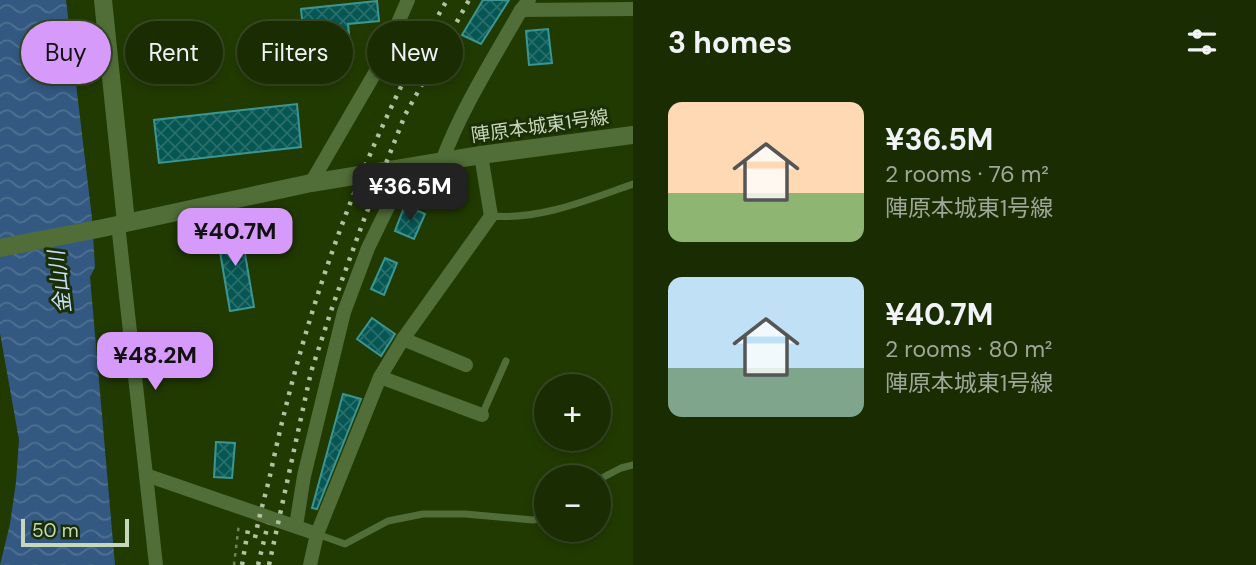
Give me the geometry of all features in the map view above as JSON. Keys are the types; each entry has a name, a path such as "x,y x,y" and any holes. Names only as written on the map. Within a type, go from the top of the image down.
{"street":[{"path":"103,0 116,225 156,565"},
{"path":"311,183 379,65 408,0"},
{"path":"442,161 452,136 525,5 633,9"},
{"name":"陣原本城東1号線","path":"0,248 311,183 481,155 633,135"},
{"path":"310,565 317,534 380,377 403,339 491,216 481,155"},
{"path":"296,526 304,476 344,312 368,248 407,168"},
{"path":"403,339 466,365"},
{"path":"380,377 482,415"},
{"path":"146,475 317,534"}],"lane":[{"path":"491,216 511,218 566,208 633,184"},
{"path":"482,415 506,361"},
{"path":"611,474 633,465"},
{"path":"317,534 345,544 388,521 423,514 464,514 534,520"}],"path":[{"path":"234,565 240,506"}],"water":[{"name":"金山川","path":"0,0 66,0 69,21 21,21 21,84 76,84 92,218 95,267 90,277 115,565 0,565 10,524 19,440 0,333"}],"building":[{"path":"483,0 509,0 481,44 463,33"},
{"path":"377,1 379,21 353,24 353,21 302,21 301,9"},
{"path":"548,29 552,63 529,65 526,31"},
{"path":"297,104 301,147 159,163 154,120"},
{"path":"411,208 425,214 414,239 395,231 403,210 409,212"},
{"path":"240,224 254,307 230,311 216,228"},
{"path":"385,258 397,263 384,295 371,289"},
{"path":"372,318 395,334 381,356 357,339"},
{"path":"343,394 361,399 317,509 312,508"},
{"path":"216,442 235,443 232,478 214,477"}],"railway":[{"path":"255,538 301,348 341,228 389,112 447,0"},
{"path":"269,565 311,372 333,305 405,115 469,0"},
{"path":"242,565 249,524"},
{"path":"258,565 268,524"}]}
